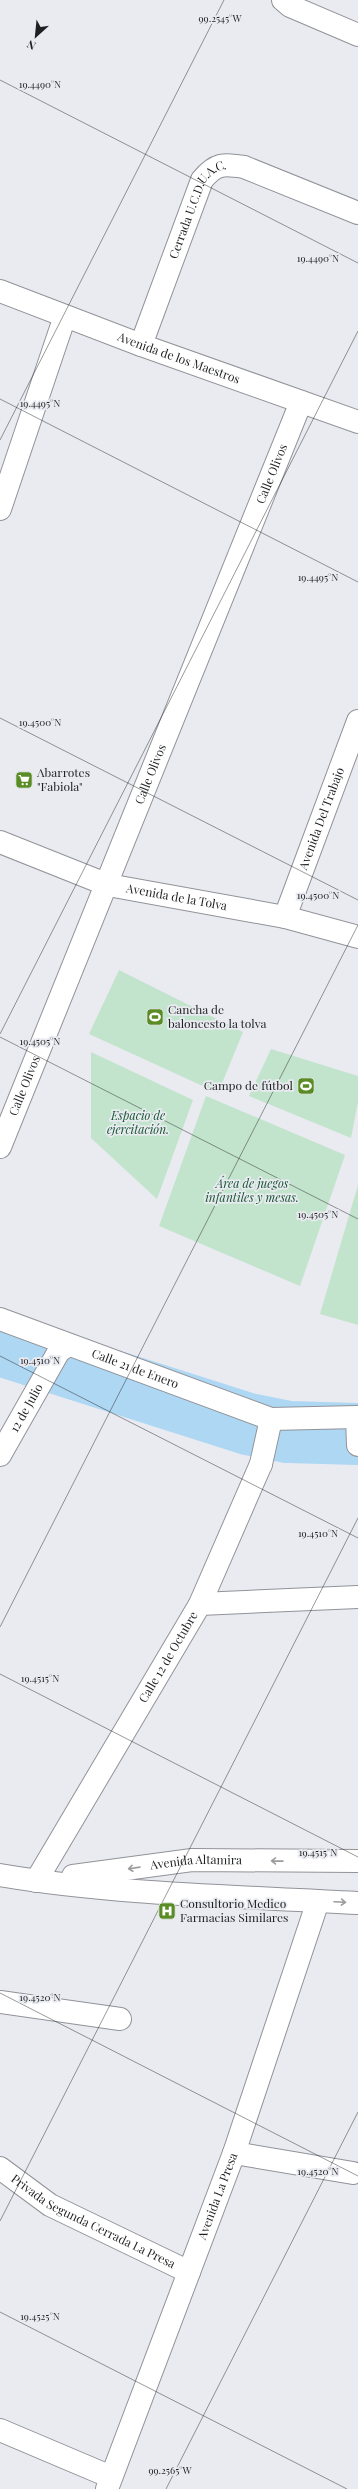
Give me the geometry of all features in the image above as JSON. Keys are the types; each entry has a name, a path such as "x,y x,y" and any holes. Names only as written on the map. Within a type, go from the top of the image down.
{"street":[{"path":"283,0 290,6 358,35"},
{"name":"Cerrada U.C.D.U.A.C.","path":"141,345 202,180 211,169 225,164 244,167 358,213"},
{"name":"Avenida de los Maestros","path":"0,291 141,345 358,422"},
{"path":"0,509 65,316"},
{"name":"Calle Olivos","path":"0,1147 108,885 301,402"},
{"name":"Avenida Del Trabajo","path":"285,917 358,720"},
{"name":"Avenida de la Tolva","path":"0,842 108,885 285,917 358,937"},
{"name":"Calle 21 de Enero","path":"0,1319 64,1348 271,1419"},
{"name":"12 de Julio","path":"0,1454 46,1374 64,1348"},
{"path":"271,1419 357,1417 358,1445"},
{"name":"Calle 12 de Octubre","path":"36,1881 200,1604 261,1464 271,1419"},
{"path":"200,1604 358,1597"},
{"name":"Avenida Altamira","path":"36,1881 192,1860 358,1861"},
{"name":"Avenida Altamira","path":"0,1875 36,1881 184,1896 358,1903"},
{"name":"Avenida La Presa","path":"109,2483 234,2153 318,1901"},
{"path":"0,2002 120,2019"},
{"path":"234,2153 353,2173"},
{"name":"Privada Segunda Cerrada La Presa","path":"0,2168 50,2206 189,2272"},
{"path":"0,2430 109,2483"}],"green space":[{"name":"Cancha de baloncesto la tolva","path":"119,970 243,1032 218,1093 89,1034"},
{"name":"Campo de fútbol","path":"271,1049 358,1076 358,1102 351,1138 249,1096"},
{"name":"Espacio de ejercitación.","path":"91,1052 193,1100 157,1199 91,1138"},
{"name":"Área de juegos infantiles y mesas.","path":"206,1096 345,1155 300,1286 159,1226"},
{"path":"358,1185 358,1325 320,1314"}],"waterway":[{"path":"0,1345 248,1424 288,1432 358,1434"}],"place":[{"name":"Abarrotes \"Fabiola\"","path":"24,780"},
{"name":"Cancha de baloncesto la tolva","path":"155,1017"},
{"name":"Campo de fútbol","path":"306,1086"},
{"name":"Consultorio Medico Farmacias Similares","path":"167,1911"}]}
